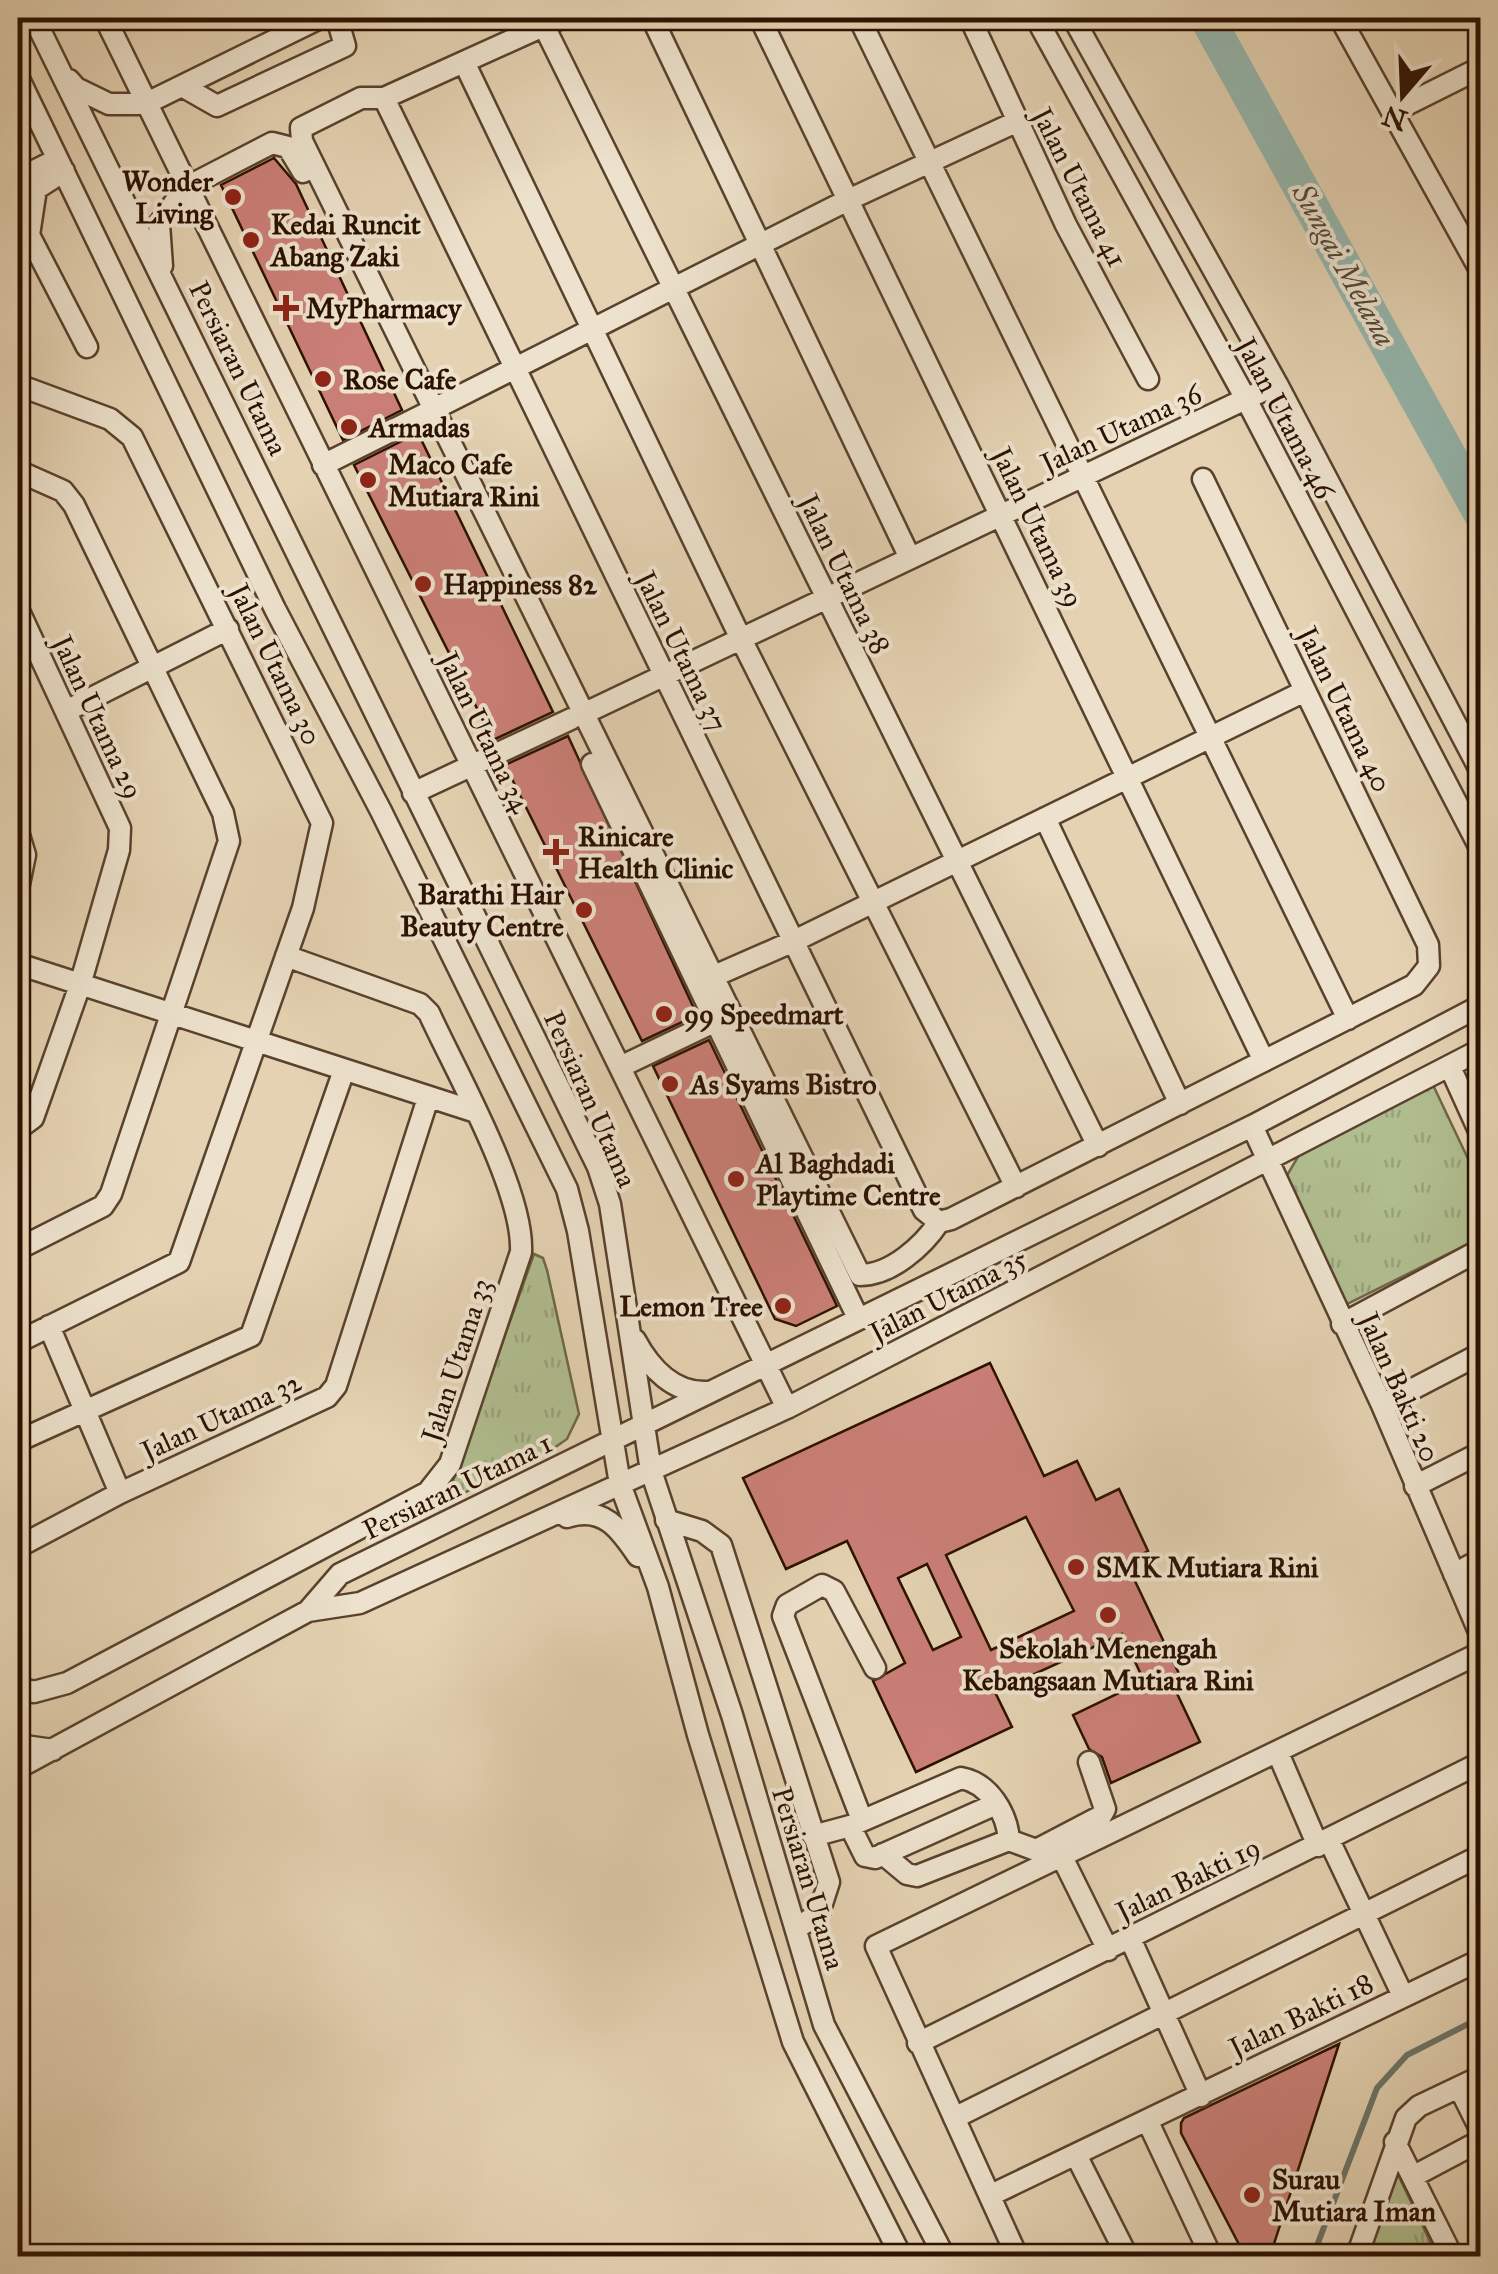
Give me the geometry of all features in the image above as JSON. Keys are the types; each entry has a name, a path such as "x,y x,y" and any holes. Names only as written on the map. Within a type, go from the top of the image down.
{"street":[{"name":"Persiaran Utama","path":"34,18 598,1167 610,1204 651,1470 732,1715 824,2025 944,2256"},
{"name":"Jalan Utama 34","path":"105,18 185,188 787,1408"},
{"path":"58,65 76,88 91,97 109,104 146,104 320,18"},
{"path":"182,86 216,106 272,83 341,50 346,41 337,18"},
{"path":"652,18 910,558"},
{"name":"Jalan Utama 39","path":"760,18 1264,1062"},
{"path":"553,22 384,98 361,98 301,128 300,133 428,412 577,716 860,1275 880,1271 925,1244 939,1222 1348,1019 859,18"},
{"name":"Jalan Utama 41","path":"970,18 1016,122 1148,378"},
{"name":"Jalan Utama 46","path":"1036,18 1246,399 1480,848"},
{"name":"Jalan Utama 46","path":"1074,18 1278,384 1480,770"},
{"path":"1340,18 1480,270"},
{"name":"Jalan Utama 38","path":"553,22 674,288 1098,1146"},
{"path":"464,62 740,639 1016,1187"},
{"path":"1394,111 1480,68"},
{"path":"18,77 275,609 382,810 566,1189 578,1231 620,1484 658,1587 698,1735 793,2042 901,2256"},
{"name":"Jalan Utama 37","path":"384,98 924,1210 939,1222"},
{"path":"324,465 848,200 1016,122"},
{"path":"163,278 159,224 185,188 272,143 288,148 428,412"},
{"path":"18,179 61,165"},
{"path":"61,165 36,189 29,235 87,347"},
{"name":"Jalan Utama 36","path":"413,793 1278,384"},
{"name":"Jalan Utama 30","path":"18,385 110,419 132,437 322,823 315,864 286,956 179,1262 18,1342"},
{"path":"18,472 64,491 74,505 223,813 229,841 111,1194 103,1206 18,1248"},
{"name":"Jalan Utama 40","path":"1203,479 1428,945 1428,966 1414,985 1348,1019"},
{"name":"Jalan Utama 29","path":"18,609 120,828 119,850 80,985 32,1118 18,1129"},
{"path":"66,711 228,629"},
{"path":"712,977 794,941 1306,691"},
{"path":"577,716 714,1022 858,1318"},
{"path":"1045,818 1180,1104"},
{"path":"18,832 25,855 18,889"},
{"name":"Jalan Utama 33","path":"18,1688 34,1692 67,1684 441,1481 521,1252 522,1230 510,1190 429,1013 420,1004 286,956"},
{"path":"18,964 473,1111"},
{"name":"Jalan Utama 35","path":"642,1425 1252,1126 1480,1006"},
{"path":"620,1067 714,1022"},
{"name":"Jalan Utama 35","path":"651,1470 787,1408 1268,1163 1480,1050"},
{"path":"1450,1066 1480,1134"},
{"path":"18,1441 251,1336 343,1072"},
{"name":"Jalan Utama 32","path":"18,1547 120,1493 326,1398 336,1386 428,1098"},
{"path":"1252,1126 1268,1163"},
{"name":"Jalan Bakti 20","path":"1268,1163 1382,1405 1480,1634"},
{"path":"1342,1324 1480,1250"},
{"path":"48,1326 120,1493"},
{"path":"629,1329 644,1358 670,1382 695,1392 710,1392"},
{"path":"1382,1405 1480,1354"},
{"name":"Persiaran Utama 1","path":"308,1612 340,1574 642,1425"},
{"path":"1414,1486 1480,1453"},
{"name":"Persiaran Utama 1","path":"18,1768 308,1612 360,1603 651,1470"},
{"path":"482,1547 579,1513 597,1514 621,1530 658,1587"},
{"path":"666,1520 702,1532 721,1545 829,1882 827,1898 819,1913 796,1930"},
{"path":"1454,1574 1480,1560"},
{"path":"875,1668 834,1591 822,1585 787,1606 782,1616 865,1856 883,1854 996,1804"},
{"path":"1017,2256 876,1946 1480,1653"},
{"path":"18,1746 53,1750"},
{"path":"1278,1753 1403,1996"},
{"path":"883,1854 907,1874 917,1876 1009,1840 1036,1850 1101,1816 1105,1809 1089,1762"},
{"name":"Jalan Bakti 19","path":"918,2043 1480,1763"},
{"path":"813,1836 856,1823 961,1778 976,1781 996,1804 1008,1825 1009,1840"},
{"path":"954,2118 1480,1856"},
{"path":"1062,1857 1108,1950"},
{"path":"1130,1938 1201,2096"},
{"name":"Jalan Bakti 18","path":"991,2195 1480,1960"},
{"path":"1357,2256 1394,2142 1406,2118 1419,2106 1480,2077"},
{"path":"1459,2087 1480,2128"},
{"path":"1148,2122 1210,2256"},
{"path":"1414,2176 1480,2141"},
{"path":"1394,2142 1452,2256"},
{"path":"1076,2155 1127,2256"}],"green space":[{"path":"1433,1085 1480,1184 1480,1238 1345,1305 1286,1177 1299,1155"},
{"path":"534,1254 543,1258 547,1270 579,1414 567,1439 557,1446 456,1497 450,1489"},
{"path":"1390,2158 1437,2256 1362,2256"}],"building":[{"path":"274,158 296,184 402,410 343,440 221,185"},
{"path":"418,433 553,712 493,740 354,465"},
{"path":"568,736 697,1015 642,1041 505,765"},
{"path":"709,1040 837,1306 796,1326 775,1319 653,1066"},
{"path":"990,1363 1044,1476 1077,1461 1096,1500 1119,1489 1148,1551 1126,1562 1181,1678 1172,1683 1200,1742 1111,1783 1102,1757 1089,1749 1073,1715 1144,1681 1122,1634 995,1692 1012,1727 916,1772 873,1681 905,1663 847,1541 786,1569 743,1478","holes":["1026,1517 1074,1611 991,1650 946,1555","927,1564 961,1637 933,1650 898,1578"]},
{"name":"Surau Mutiara Iman","path":"1339,2044 1270,2256 1245,2256 1181,2133 1181,2123 1184,2118"}],"waterway":[{"name":"Sungai Melana","path":"1207,18 1480,512"},
{"path":"1313,2256 1377,2088 1407,2055 1480,2018"}],"place":[{"name":"Wonder Living","path":"233,197"},
{"name":"Kedai Runcit Abang Zaki","path":"251,240"},
{"name":"MyPharmacy","path":"286,308"},
{"name":"Rose Cafe","path":"323,379"},
{"name":"Armadas","path":"349,427"},
{"name":"Maco Cafe Mutiara Rini","path":"368,480"},
{"name":"Happiness 82","path":"423,584"},
{"name":"Rinicare Health Clinic","path":"556,852"},
{"name":"Barathi Hair Beauty Centre","path":"584,910"},
{"name":"99 Speedmart","path":"664,1014"},
{"name":"As Syams Bistro","path":"670,1084"},
{"name":"Al Baghdadi Playtime Centre","path":"736,1179"},
{"name":"Lemon Tree","path":"783,1306"},
{"name":"SMK Mutiara Rini","path":"1076,1567"},
{"name":"Sekolah Menengah Kebangsaan Mutiara Rini","path":"1108,1615"},
{"name":"Surau Mutiara Iman","path":"1252,2195"}]}
